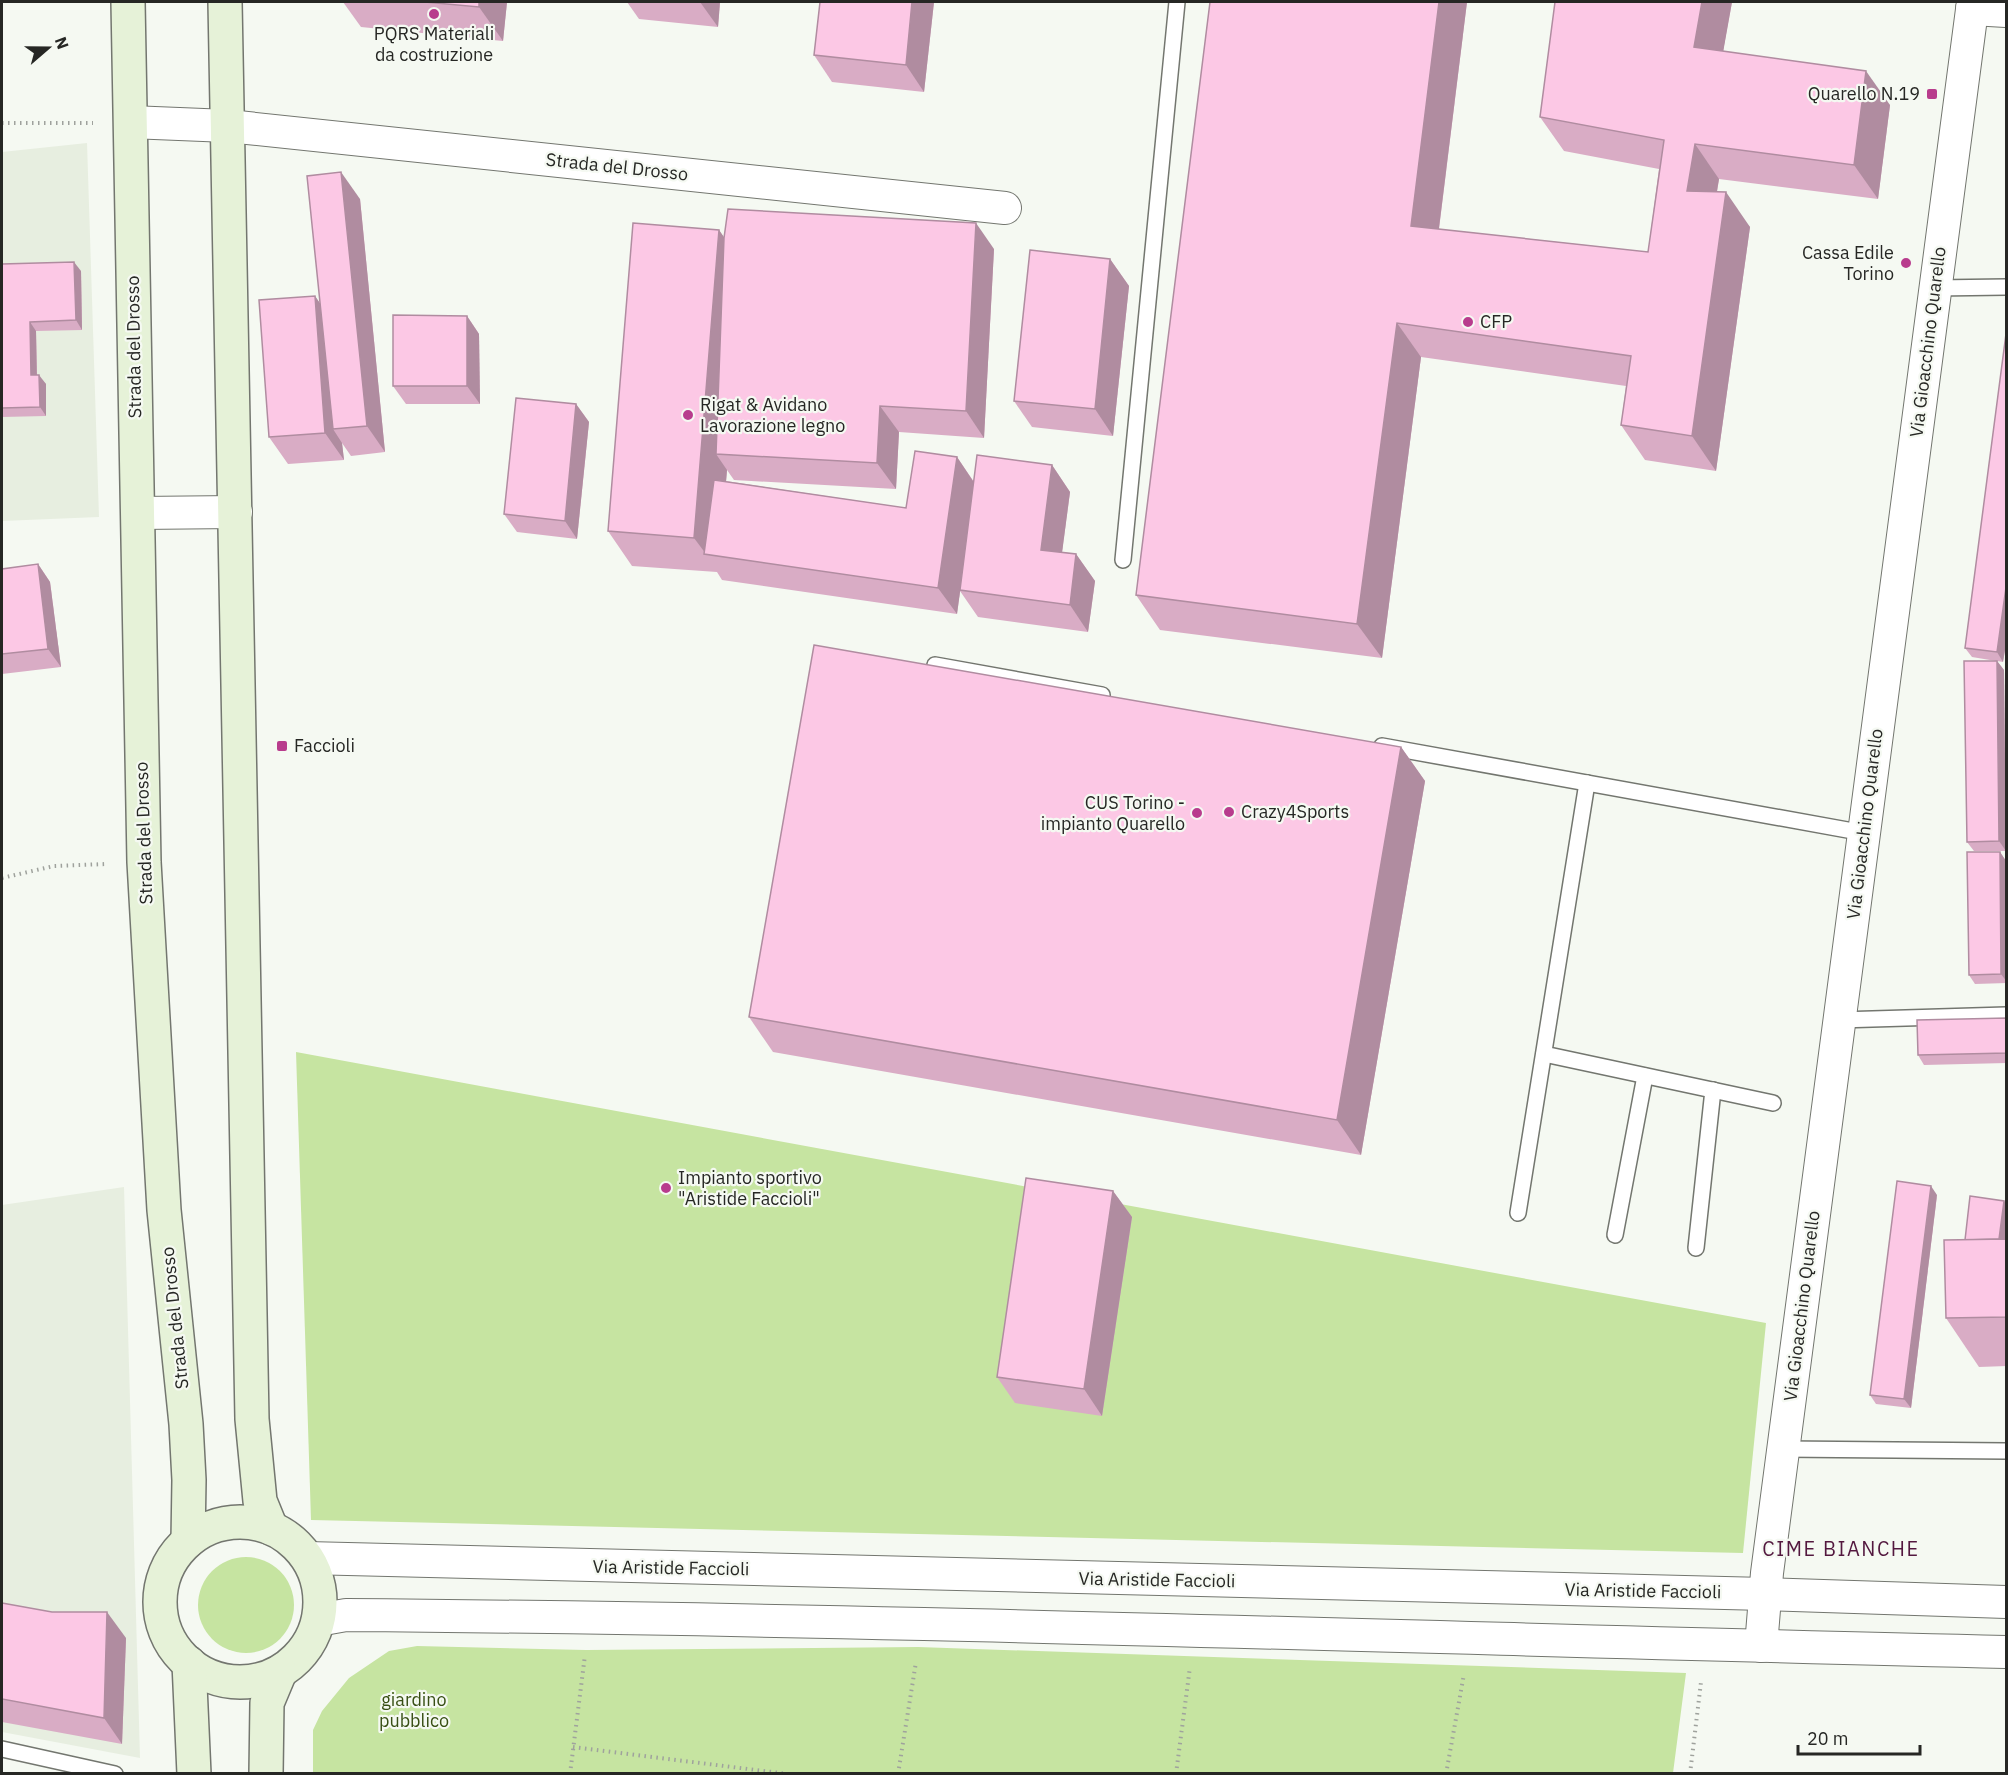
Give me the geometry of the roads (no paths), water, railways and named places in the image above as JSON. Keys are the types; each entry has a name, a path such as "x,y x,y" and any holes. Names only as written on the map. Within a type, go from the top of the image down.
{"street":[{"name":"Strada del Drosso","path":"128,2 144,862 164,1210 187,1435 188,1541"},
{"path":"225,2 252,1419 260,1502 271,1528"},
{"path":"1972,5 2007,11"},
{"name":"Via Gioacchino Quarello","path":"1761,1646 1783,1449 1972,5"},
{"name":"Strada del Drosso","path":"130,122 228,126 1005,208"},
{"path":"138,513 236,512"},
{"path":"226,1523 254,1523 271,1528 286,1536 307,1558 316,1576 320,1594 318,1620 311,1641 297,1658 280,1672 256,1680 232,1682 208,1675 189,1664 170,1640 160,1604 166,1572 174,1557 188,1541 210,1528 226,1523"},
{"name":"Via Aristide Faccioli","path":"307,1558 2007,1602"},
{"path":"318,1620 346,1616 590,1617 1196,1630 2007,1652"},
{"path":"189,1664 194,1773"},
{"path":"266,1773 267,1703 280,1672"}],"lane":[{"path":"1123,560 1177,2"},
{"path":"1935,288 2007,287"},
{"path":"935,665 1121,699"},
{"path":"1366,743 1864,833"},
{"path":"1518,1213 1587,783"},
{"path":"1839,1020 2007,1015"},
{"path":"1544,1054 1773,1103"},
{"path":"1615,1235 1645,1076"},
{"path":"1696,1248 1713,1090"},
{"path":"1783,1449 2007,1451"},
{"path":"2,1749 115,1773"}],"place":[{"name":"PQRS Materiali da costruzione","path":"434,14"},
{"name":"Quarello N.19","path":"1932,94"},
{"name":"Cassa Edile Torino","path":"1906,263"},
{"name":"CFP","path":"1468,322"},
{"name":"Rigat & Avidano Lavorazione legno","path":"688,415"},
{"name":"Faccioli","path":"282,746"},
{"name":"Crazy4Sports","path":"1229,812"},
{"name":"CUS Torino - impianto Quarello","path":"1197,813"},
{"name":"Impianto sportivo \"Aristide Faccioli\"","path":"666,1188"}],"district":[{"name":"CIME BIANCHE","path":"1841,1549"}],"park label":[{"name":"giardino pubblico","path":"414,1710"}]}
